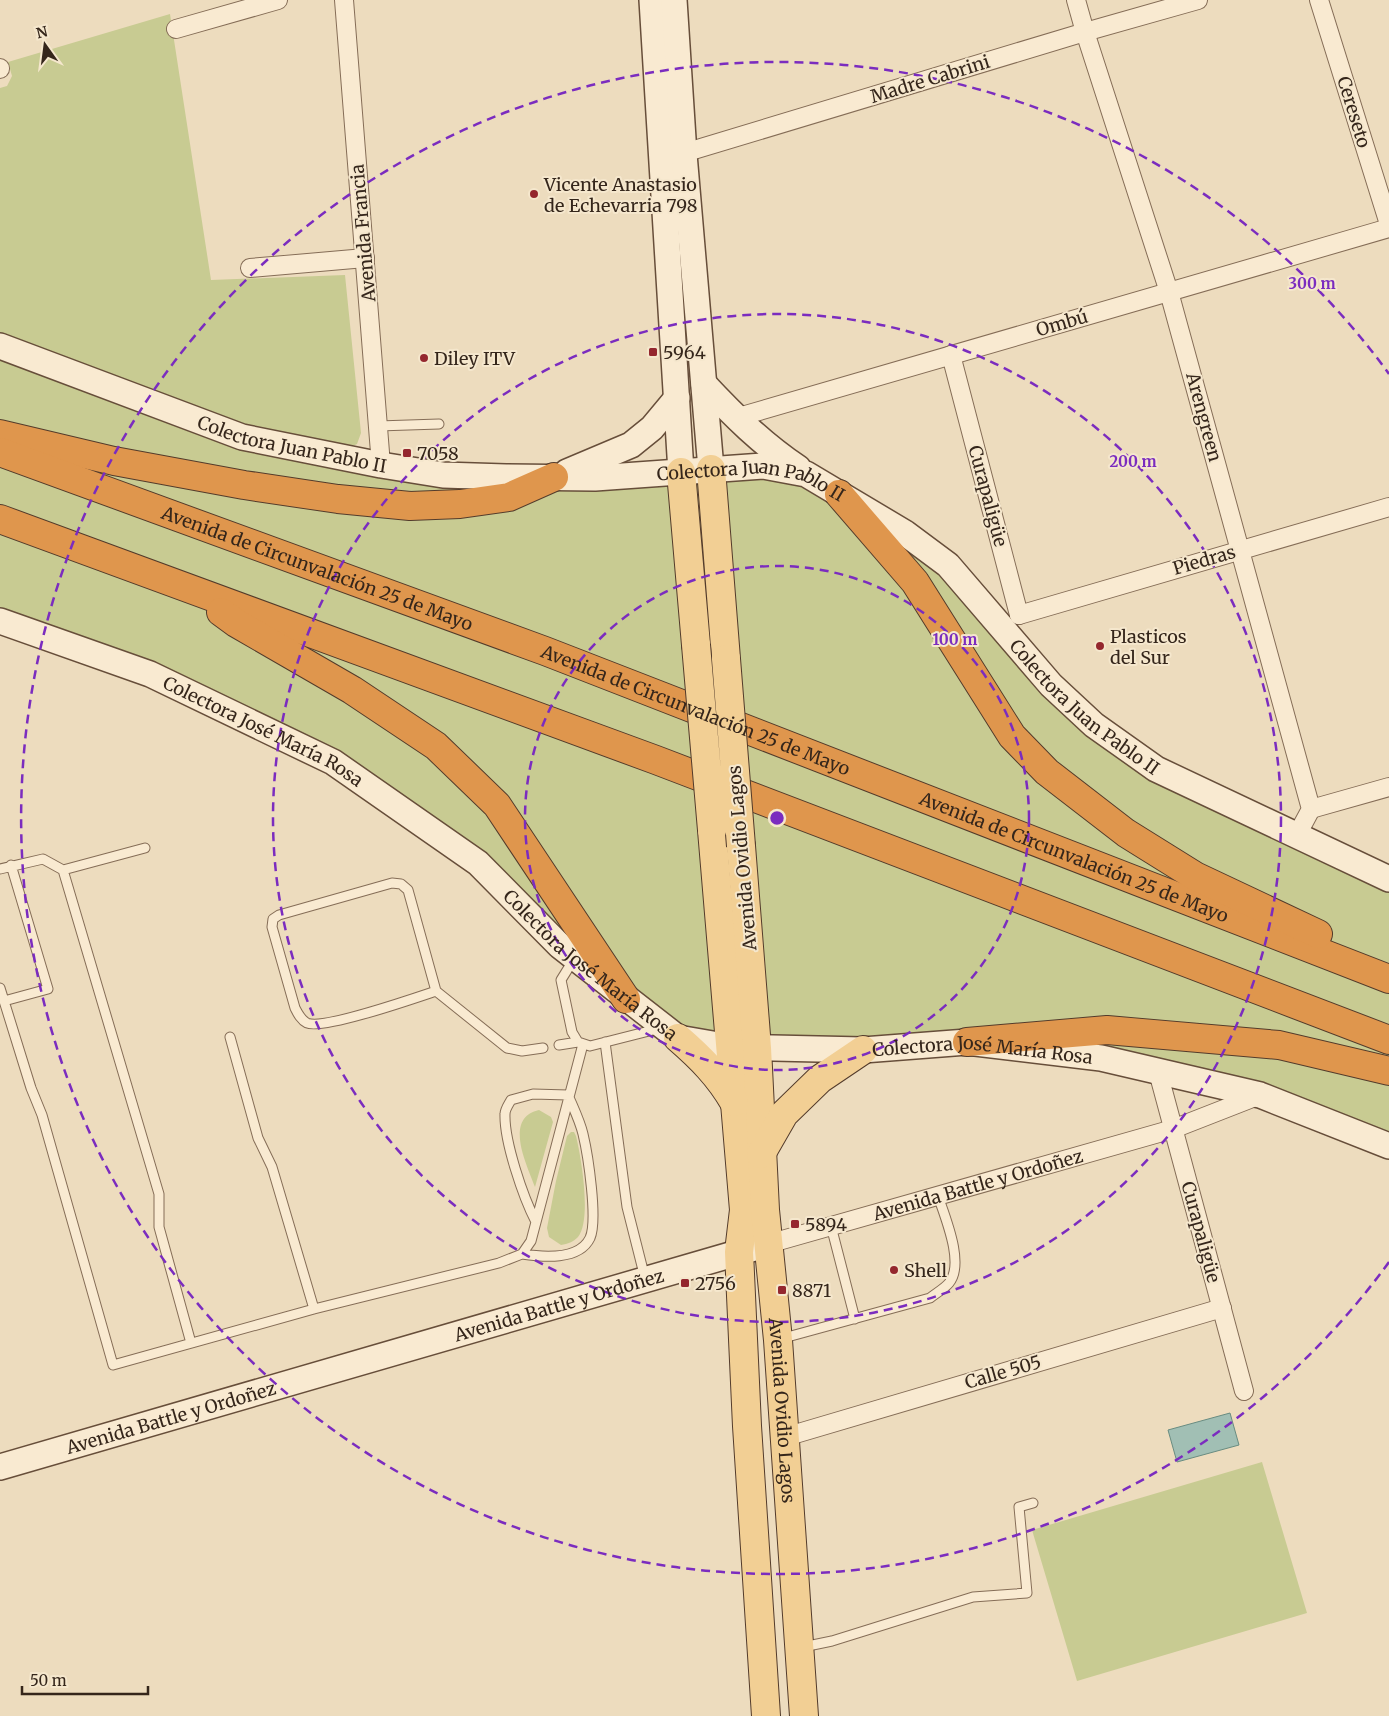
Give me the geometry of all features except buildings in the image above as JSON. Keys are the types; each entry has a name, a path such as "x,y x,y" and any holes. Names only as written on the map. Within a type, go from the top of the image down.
{"highway":[{"path":"0,434 114,461 235,483 338,499 410,506 460,504 509,497 554,478"},
{"name":"Avenida de Circunvalación 25 de Mayo","path":"0,452 554,654 1389,979"},
{"path":"839,494 915,582 1012,736 1048,772 1126,834 1195,876 1247,898 1389,970"},
{"path":"0,519 656,760 1389,1040"},
{"path":"192,590 236,623 352,690 436,746 497,805 626,999"},
{"path":"967,1042 1107,1030 1279,1045 1389,1071"}],"main road":[{"name":"Avenida Ovidio Lagos","path":"652,0 704,384 757,1048 761,1154 778,1340 804,1716"},
{"name":"Avenida Ovidio Lagos","path":"674,0 673,157 677,398 681,472 744,1210 739,1252 747,1426 766,1716"},
{"name":"Colectora Juan Pablo II","path":"0,346 242,437 381,465 443,475 554,478 763,466 806,474 906,533 948,565 1012,624 1051,685 1094,725 1156,769 1389,879"},
{"path":"704,384 735,418 771,450 806,474"},
{"path":"554,478 631,445 652,428 677,398"},
{"name":"Colectora José María Rosa","path":"0,621 150,674 333,762 478,863 575,958 671,1033 730,1047 863,1050 967,1042 1101,1058 1260,1095 1389,1146"},
{"path":"671,1033 703,1060 720,1079 735,1105"},
{"path":"761,1154 784,1114 820,1079 863,1050"},
{"name":"Avenida Battle y Ordoñez","path":"0,1467 768,1244"}],"street":[{"path":"176,29 278,0"},
{"name":"Avenida Francia","path":"344,0 381,465"},
{"name":"Arengreen","path":"1076,0 1084,32 1169,292 1311,809"},
{"name":"Madre Cabrini","path":"673,157 1084,32 1198,0"},
{"name":"Cereseto","path":"1318,0 1389,226"},
{"name":"Ombú","path":"735,418 1389,226"},
{"path":"250,268 365,258"},
{"name":"Curapaligüe","path":"950,355 1012,624"},
{"name":"Piedras","path":"1012,624 1240,550 1389,507"},
{"path":"1297,835 1311,809 1389,787"},
{"name":"Curapaligüe","path":"1158,1072 1171,1113 1173,1129 1244,1391"},
{"name":"Avenida Battle y Ordoñez","path":"768,1244 1173,1129 1260,1095"},
{"name":"Calle 505","path":"785,1437 1222,1308"}],"lane":[{"path":"378,426 439,424"},
{"path":"0,869 43,859 63,870 145,848"},
{"path":"4,1001 48,989 12,865"},
{"path":"63,870 159,1194 158,1228 191,1343"},
{"path":"436,991 344,1019 322,1024 308,1024 301,1019 295,1008 272,928 273,919 279,915 392,883 402,884 408,890 436,991 507,1048 522,1051 543,1048"},
{"path":"522,1254 531,1241 580,1043 572,1032 561,980 575,958"},
{"path":"0,988 31,1088 42,1115 113,1365 314,1309 499,1263 522,1254 544,1257 563,1255 581,1248 590,1238 593,1217 591,1183 583,1133 568,1095"},
{"path":"559,1046 580,1043 590,1046 605,1042 671,1033"},
{"path":"230,1037 258,1138 272,1166 314,1309"},
{"path":"605,1042 626,1207 645,1279"},
{"path":"536,1222 527,1205 508,1138 504,1112 511,1100 533,1094 568,1095"},
{"path":"778,1340 930,1298 950,1282 955,1262 952,1238 938,1196"},
{"path":"831,1226 855,1319"},
{"path":"800,1648 832,1641 973,1597 1027,1593 1019,1507 1033,1503"}],"green space":[{"path":"170,14 211,280 345,275 361,433 357,444 346,449 252,427 0,334 0,88 7,86 12,76 8,62"},
{"path":"0,346 242,437 381,465 763,466 905,533 1094,725 1389,879 1389,1146 1101,1058 678,1038 478,863 333,762 0,621"},
{"path":"539,1110 551,1117 553,1122 535,1187 523,1155 520,1132 522,1122 528,1115"},
{"path":"574,1132 576,1136 580,1158 584,1188 584,1217 582,1229 578,1237 561,1245 549,1237 547,1228 567,1136"},
{"path":"1262,1462 1307,1613 1077,1681 1032,1530"}],"water":[{"path":"1230,1413 1239,1445 1177,1462 1168,1430"}],"place":[{"name":"Vicente Anastasio de Echevarria 798","path":"534,194"},
{"name":"5964","path":"653,352"},
{"name":"Diley ITV","path":"424,358"},
{"name":"7058","path":"407,453"},
{"name":"Plasticos del Sur","path":"1100,646"},
{"name":"5894","path":"795,1224"},
{"name":"Shell","path":"894,1270"},
{"name":"2756","path":"685,1283"},
{"name":"8871","path":"782,1290"}]}
